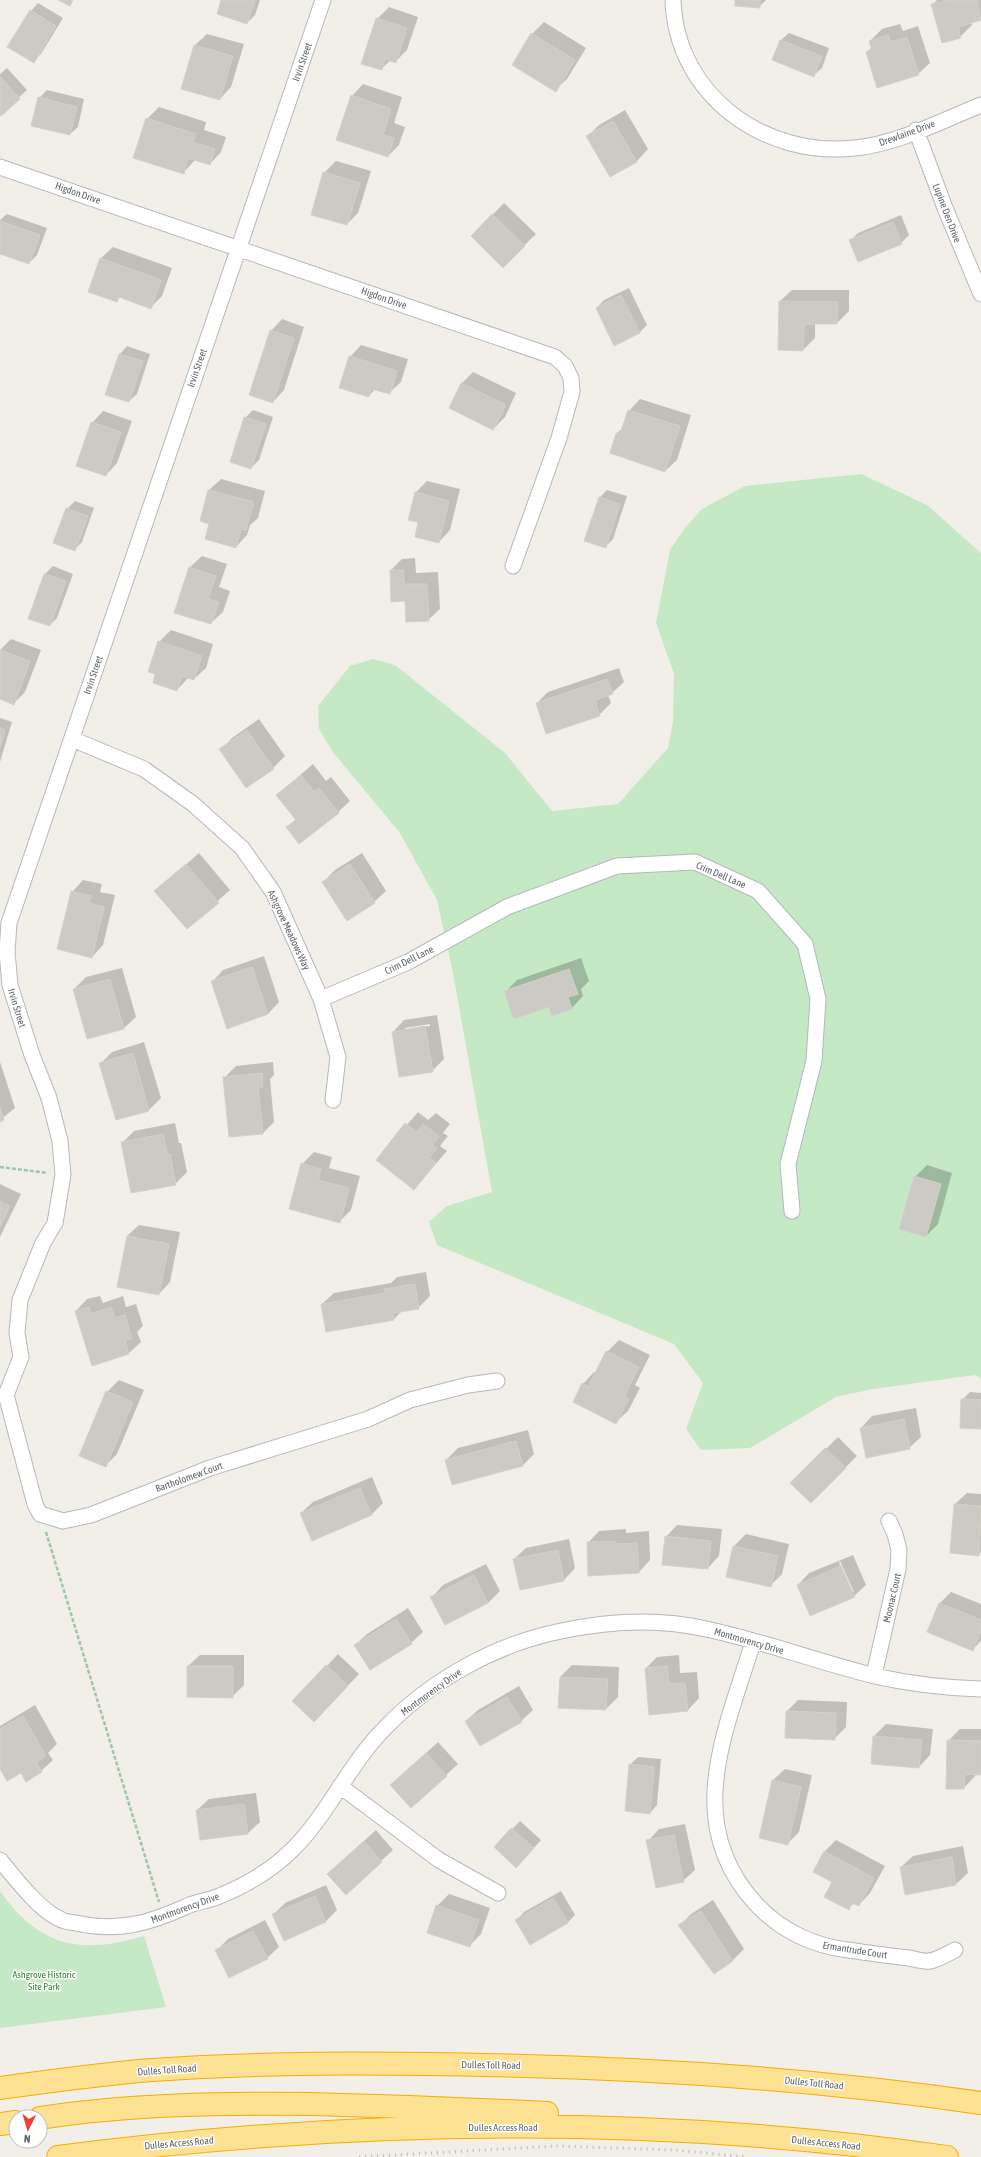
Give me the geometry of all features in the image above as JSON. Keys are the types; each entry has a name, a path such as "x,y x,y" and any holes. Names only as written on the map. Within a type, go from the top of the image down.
{"highway":[{"name":"Dulles Toll Road","path":"0,2088 90,2076 207,2067 341,2063 426,2064 577,2067 721,2074 842,2086 981,2103"},
{"path":"48,2117 123,2108 198,2104 354,2105 569,2114 709,2132"},
{"name":"Dulles Access Road","path":"58,2157 158,2145 292,2134 404,2128 596,2127 709,2132 876,2148 947,2157"}],"street":[{"name":"Irvin Street","path":"40,1514 35,1504 6,1395 21,1357 17,1333 20,1300 43,1243 55,1223 63,1175 60,1141 49,1098 32,1055 10,985 7,952 9,923 323,0"},
{"name":"Drewlaine Drive","path":"673,0 678,33 687,59 698,80 714,100 731,115 750,127 781,140 805,147 833,150 878,144 981,105"},
{"name":"Lupine Den Drive","path":"916,130 950,222 981,294"},
{"name":"Higdon Drive","path":"0,167 555,357 565,366 571,378 572,392 557,445 513,566"},
{"name":"Ashgrove Meadows Way","path":"72,739 144,768 193,804 242,848 273,892 322,999 338,1057 333,1100"},
{"name":"Crim Dell Lane","path":"322,999 408,962 507,907 617,866 695,862 758,891 805,944 818,1000 814,1061 788,1164 792,1211"},
{"name":"Bartholomew Court","path":"40,1514 64,1521 91,1516 210,1468 368,1419 410,1400 468,1385 497,1381"},
{"name":"Moonac Court","path":"874,1675 898,1569 899,1550 895,1534 889,1521"},
{"name":"Montmorency Drive","path":"0,1860 31,1897 58,1919 86,1925 122,1927 164,1917 187,1906 216,1898 270,1869 292,1850 312,1828 368,1747 386,1727 412,1703 455,1673 490,1654 521,1642 558,1631 594,1625 633,1622 669,1623 706,1628 874,1675 917,1684 981,1689"},
{"name":"Ermantrude Court","path":"753,1642 717,1764 713,1796 714,1817 719,1841 729,1866 745,1892 763,1912 787,1929 817,1944 837,1949 930,1961 955,1950"},
{"path":"340,1786 439,1860 498,1893"}],"path":[{"path":"0,1167 63,1175"},
{"path":"40,1514 164,1917"}],"green space":[{"path":"861,474 927,505 981,553 981,1378 975,1375 873,1389 836,1397 750,1448 701,1450 686,1429 703,1383 674,1344 437,1245 429,1222 447,1206 492,1192 453,973 437,900 400,833 333,752 319,729 318,706 350,666 373,659 395,665 505,753 552,811 618,804 668,748 673,723 674,674 656,623 670,550 685,528 702,509 745,486"},
{"name":"Ashgrove Historic Site Park","path":"0,1891 15,1910 30,1924 46,1935 63,1942 81,1945 100,1945 121,1942 144,1936 166,2007 0,2028"}],"building":[{"path":"58,0 73,0 70,6"},
{"path":"221,0 255,0 247,24 217,14"},
{"path":"735,0 760,0 760,8 735,6"},
{"path":"947,0 977,0 981,20 958,27 961,38 942,43 931,4"},
{"path":"30,10 56,26 34,63 7,47"},
{"path":"376,18 407,28 396,63 385,59 382,70 361,64"},
{"path":"531,33 575,60 556,92 512,65"},
{"path":"888,35 891,42 907,37 919,75 877,88 866,52 872,50 869,41"},
{"path":"780,40 822,56 814,77 772,60"},
{"path":"194,45 233,56 220,100 181,89"},
{"path":"0,77 20,99 1,116 0,115"},
{"path":"351,95 391,109 383,135 394,138 388,157 336,140"},
{"path":"38,97 77,107 70,135 31,126"},
{"path":"146,118 196,134 193,142 215,149 210,165 188,158 184,174 133,158"},
{"path":"613,121 637,162 610,177 586,136"},
{"path":"323,172 360,183 347,225 311,215"},
{"path":"492,214 525,246 503,268 471,236"},
{"path":"0,221 40,235 29,264 0,254"},
{"path":"893,222 902,244 858,262 849,240"},
{"path":"100,258 161,280 151,309 119,297 117,302 88,292"},
{"path":"621,295 640,333 614,346 596,308"},
{"path":"779,301 838,302 837,324 804,324 803,351 778,350"},
{"path":"270,330 294,338 273,403 249,395"},
{"path":"119,354 143,361 129,402 105,395"},
{"path":"349,356 397,371 390,394 371,389 369,397 339,388"},
{"path":"461,383 506,405 493,430 449,408"},
{"path":"628,410 680,426 665,472 610,453 616,433 620,434"},
{"path":"244,417 266,424 251,469 230,462"},
{"path":"91,422 121,432 106,476 76,466"},
{"path":"208,490 254,502 246,530 241,529 236,548 205,539 209,524 200,521"},
{"path":"415,492 449,501 439,543 415,537 418,522 408,520"},
{"path":"599,497 620,504 606,548 584,541"},
{"path":"66,508 88,516 75,551 53,543"},
{"path":"189,567 216,576 208,599 219,602 211,624 174,613"},
{"path":"390,570 404,570 404,584 427,584 429,621 406,622 405,601 391,602"},
{"path":"44,574 66,581 50,626 28,619"},
{"path":"158,641 202,656 194,680 182,676 177,691 153,683 155,674 148,672"},
{"path":"0,650 30,661 14,705 0,699"},
{"path":"607,679 613,694 595,700 600,716 546,734 536,703"},
{"path":"0,728 5,730 0,747"},
{"path":"247,730 274,769 246,788 219,749"},
{"path":"301,775 314,792 319,788 339,813 299,844 286,827 296,820 276,795"},
{"path":"186,864 219,903 187,929 154,891"},
{"path":"350,864 375,903 347,921 322,882"},
{"path":"71,891 91,896 89,903 104,907 92,958 57,949"},
{"path":"252,967 268,1014 227,1029 211,981"},
{"path":"569,969 578,994 568,997 572,1009 552,1016 549,1007 514,1019 504,991"},
{"path":"110,979 124,1029 87,1039 73,989"},
{"path":"425,1026 433,1072 399,1077 392,1032"},
{"path":"133,1053 149,1111 116,1120 99,1063"},
{"path":"262,1073 263,1087 258,1088 263,1134 229,1137 223,1077"},
{"path":"0,1108 4,1120 0,1122"},
{"path":"405,1123 417,1132 423,1124 439,1136 432,1145 437,1148 429,1158 436,1163 414,1190 376,1160"},
{"path":"163,1134 167,1154 170,1154 176,1185 131,1193 121,1142"},
{"path":"301,1163 321,1169 318,1180 349,1188 340,1223 289,1209"},
{"path":"914,1176 941,1184 926,1237 899,1229"},
{"path":"0,1201 10,1206 0,1227"},
{"path":"127,1236 169,1244 159,1295 117,1287"},
{"path":"415,1284 419,1309 393,1313 394,1320 326,1332 321,1304 385,1293 384,1289"},
{"path":"89,1307 91,1314 111,1307 115,1318 125,1315 132,1338 125,1341 129,1354 92,1366 75,1311"},
{"path":"606,1351 639,1367 624,1397 629,1399 616,1424 573,1402 582,1383 588,1387"},
{"path":"106,1391 133,1402 106,1467 79,1456"},
{"path":"961,1399 981,1400 981,1429 960,1428"},
{"path":"904,1419 910,1449 866,1458 860,1428"},
{"path":"516,1441 523,1466 452,1485 445,1460"},
{"path":"825,1448 846,1468 811,1503 790,1483"},
{"path":"360,1488 372,1515 312,1541 300,1513"},
{"path":"954,1504 981,1506 979,1556 950,1553"},
{"path":"665,1536 711,1541 708,1569 662,1565"},
{"path":"615,1541 615,1544 637,1543 639,1573 588,1576 587,1542"},
{"path":"733,1546 778,1556 771,1587 726,1577"},
{"path":"558,1550 564,1581 520,1590 513,1559"},
{"path":"841,1566 855,1597 810,1616 797,1585"},
{"path":"474,1575 488,1603 445,1625 430,1597"},
{"path":"939,1603 981,1620 981,1630 973,1651 927,1632"},
{"path":"396,1619 412,1644 370,1670 354,1645"},
{"path":"326,1665 348,1686 314,1722 292,1701"},
{"path":"187,1666 233,1666 233,1698 187,1697"},
{"path":"667,1666 669,1684 685,1683 688,1711 649,1715 645,1668"},
{"path":"560,1677 608,1679 606,1710 558,1708"},
{"path":"507,1697 522,1722 480,1746 465,1721"},
{"path":"786,1711 836,1713 835,1740 785,1738"},
{"path":"23,1716 46,1756 36,1762 42,1772 26,1782 21,1773 7,1781 0,1769 0,1729"},
{"path":"873,1736 922,1740 919,1768 871,1764"},
{"path":"947,1740 981,1741 981,1775 965,1774 964,1789 946,1789"},
{"path":"426,1753 447,1776 411,1808 390,1785"},
{"path":"629,1764 654,1767 650,1814 625,1811"},
{"path":"772,1780 801,1787 788,1845 759,1838"},
{"path":"244,1804 248,1834 200,1840 196,1810"},
{"path":"511,1828 534,1848 516,1868 494,1847"},
{"path":"674,1835 684,1882 656,1888 646,1840"},
{"path":"364,1841 382,1862 346,1895 327,1874"},
{"path":"824,1851 874,1878 859,1906 852,1903 849,1910 824,1897 832,1882 813,1872"},
{"path":"952,1857 956,1885 905,1895 900,1867"},
{"path":"315,1896 326,1922 284,1941 272,1914"},
{"path":"553,1898 568,1923 530,1945 515,1920"},
{"path":"436,1905 479,1920 470,1947 427,1933"},
{"path":"701,1911 733,1961 714,1974 678,1925"},
{"path":"253,1931 268,1959 229,1978 215,1950"}],"railway":[{"path":"359,2157 557,2146 675,2150 748,2157"}]}
